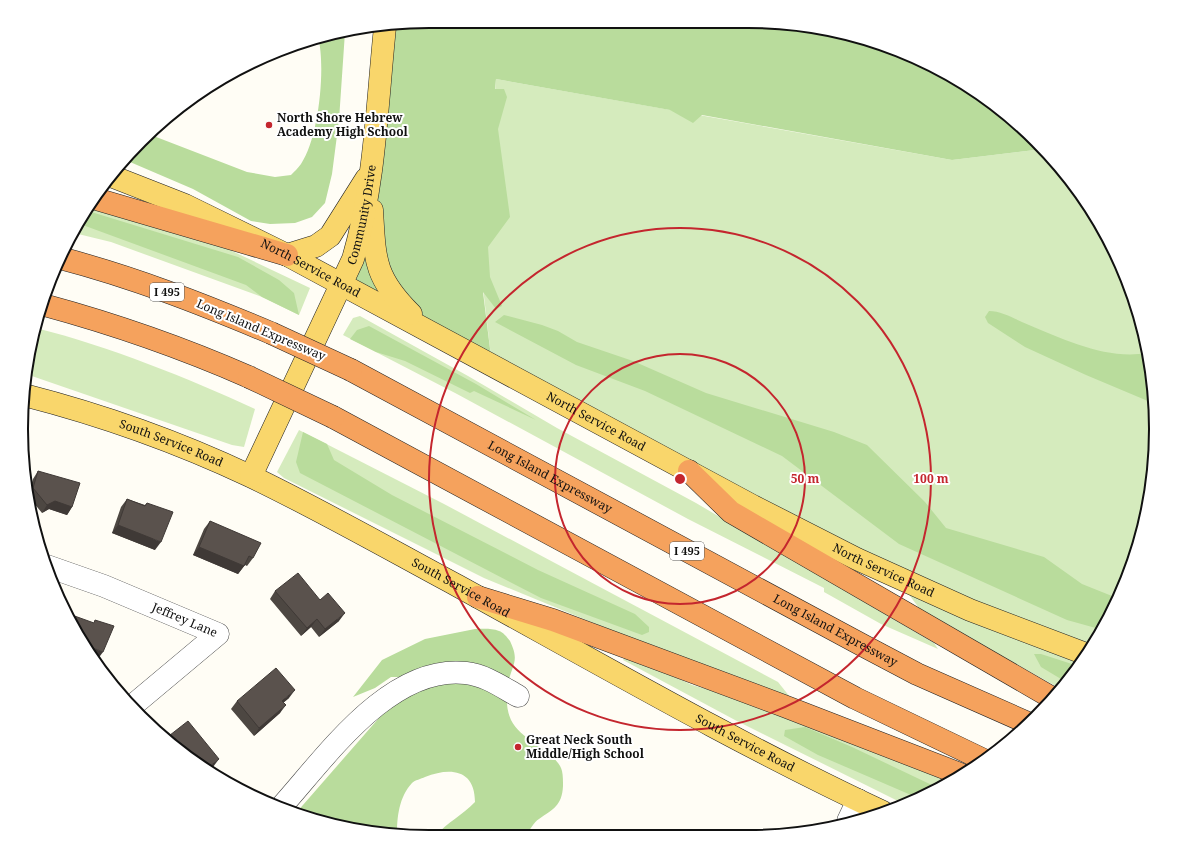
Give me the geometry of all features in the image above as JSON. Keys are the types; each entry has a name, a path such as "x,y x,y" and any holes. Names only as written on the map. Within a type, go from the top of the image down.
{"highway":[{"path":"100,200 287,255"},
{"name":"Long Island Expressway","path":"66,260 132,279 190,300 271,333 351,370 857,643 924,677 1022,721"},
{"path":"47,306 176,347 249,377 333,417 855,698 978,757"},
{"path":"689,471 730,512 1047,695"},
{"path":"478,597 553,620 777,703 955,772"}],"main road":[{"name":"Community Drive","path":"251,476 353,258 362,225 371,171 385,30"},
{"path":"287,255 316,246 330,236 371,171"},
{"path":"371,171 375,254 380,274 394,298 430,332"},
{"name":"North Service Road","path":"117,178 185,205 287,255 788,525 857,560 970,610 1081,652"},
{"name":"South Service Road","path":"29,397 84,412 143,432 251,476 335,519 747,743 877,809"}],"street":[{"name":"Jeffrey Lane","path":"53,568 104,586 218,634 136,703"},
{"path":"285,803 345,735 369,712 408,684 442,673 467,673 486,678 518,696"},
{"path":"850,816 858,800"}],"green space":[{"path":"429,28 748,28 800,31 877,49 925,69 949,82 992,111 1036,150 952,160 702,115 693,123 670,110 496,79 495,89 504,89 507,97 498,129 510,217 488,247 490,277 502,306 496,309 483,292 492,365 342,284 384,30"},
{"path":"345,37 339,120 332,174 325,203 312,217 295,223 270,224 251,221 193,189 130,162 145,145 155,137 247,172 275,177 291,175 301,164 307,152 316,120 321,83 319,44"},
{"path":"496,79 952,160 1036,150 1066,185 1081,206 1108,252 1128,300 1146,377 1149,429 1148,455 1146,481 1141,507 1128,558 1108,606 1095,630 1081,652 1027,633 492,365 481,271"},
{"path":"96,206 211,241 310,288 299,315 262,297 111,242 79,234"},
{"path":"92,212 238,257 279,280 294,293 299,315 262,297 246,285 84,225"},
{"path":"989,311 994,311 1057,337 1086,347 1117,354 1141,353 1146,377 1148,401 1025,347 988,323 985,317"},
{"path":"504,315 542,325 558,331 577,342 633,361 706,393 834,432 867,445 925,502 946,528 1044,557 1082,584 1112,596 1108,606 1096,628 1067,620 899,544 782,456 645,391 576,365 495,322"},
{"path":"360,316 468,376 557,428 696,503 934,643 938,649 881,624 824,592 824,588 688,519 457,394 343,335 353,318"},
{"path":"369,326 476,384 536,420 474,391 470,393 405,361 376,352 350,339 357,330"},
{"path":"41,329 92,344 147,364 255,409 244,447 232,445 31,376"},
{"path":"299,430 444,504 778,682 790,697 625,636 484,578 284,478 277,472"},
{"path":"303,432 327,444 334,460 392,495 538,570 635,614 649,627 649,632 642,635 541,598 300,473 296,462"},
{"path":"907,592 1076,659 1055,686 922,612"},
{"path":"475,629 490,629 499,631 510,641 515,659 507,689 508,711 511,720 522,734 559,764 562,771 563,786 559,803 537,820 530,830 441,830 475,802 474,791 471,783 466,777 459,773 452,772 434,774 416,780 412,783 404,794 400,808 397,829 377,827 351,822 300,809 392,703 405,677 391,677 375,688 353,697 382,660 425,639"},
{"path":"628,654 692,685 770,707 945,778 925,789 897,801 735,720 623,660"},
{"path":"1034,654 1041,654 1072,664 1061,679 1041,667"},
{"path":"805,727 852,747 932,785 911,795 818,755 784,736 785,730"}],"building":[{"path":"38,471 80,483 72,507 55,501 47,505 33,488"},
{"path":"127,499 145,506 147,503 173,512 161,542 118,525"},
{"path":"210,521 261,543 253,558 249,556 244,566 199,547"},
{"path":"298,573 320,600 328,593 345,613 325,629 317,619 307,628 275,591"},
{"path":"74,616 94,623 95,620 114,626 103,652 94,648"},
{"path":"276,668 295,690 282,701 286,705 259,728 237,701"},
{"path":"188,721 219,759 211,765 171,735"}],"place":[{"name":"North Shore Hebrew Academy High School","path":"269,125"},
{"name":"Great Neck South Middle/High School","path":"518,747"}]}
